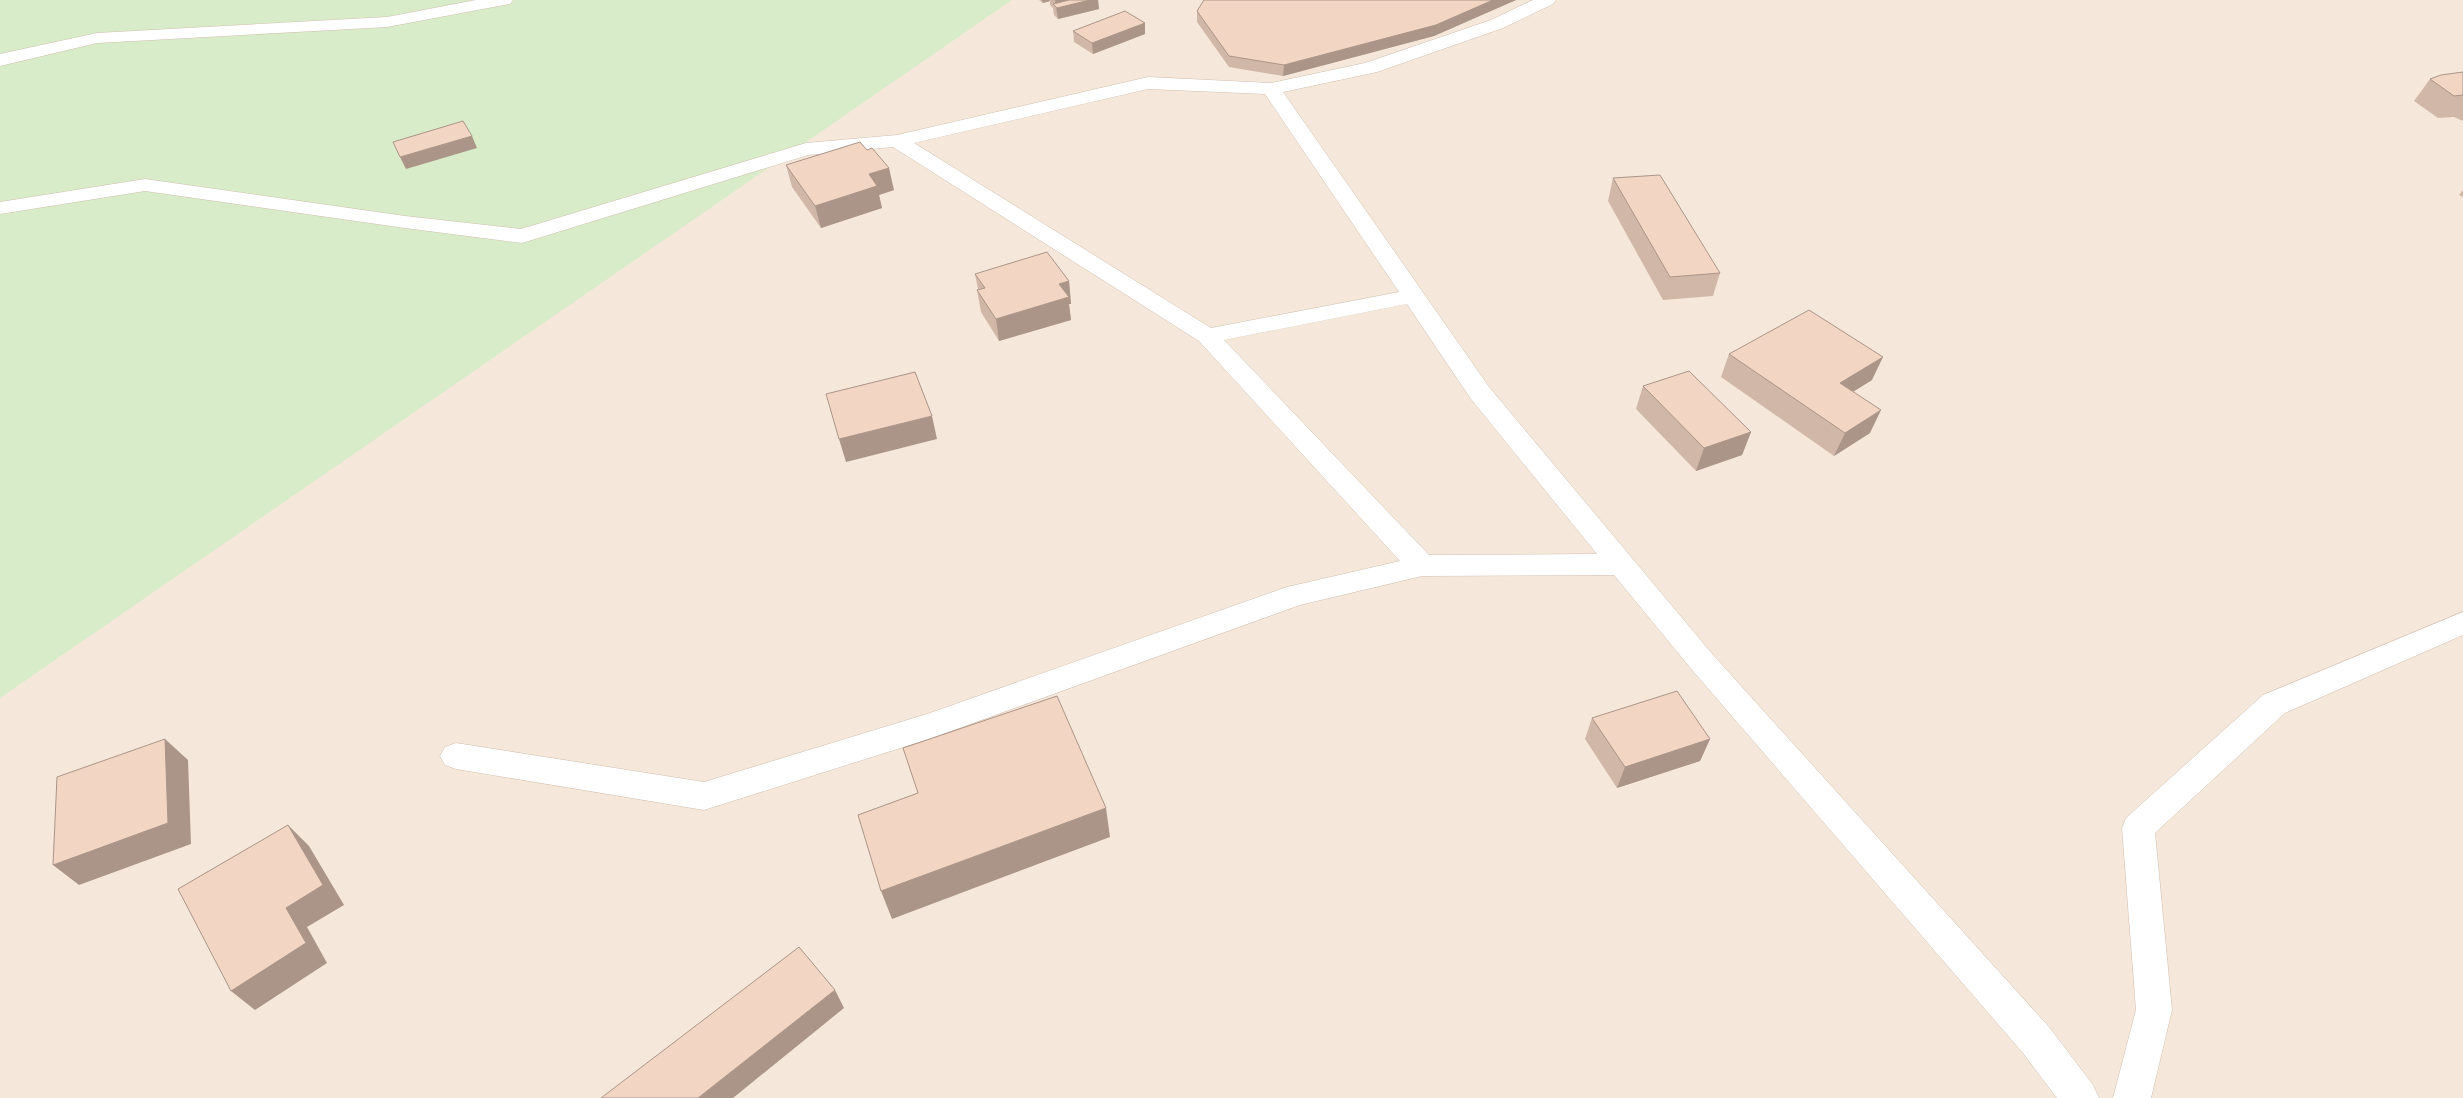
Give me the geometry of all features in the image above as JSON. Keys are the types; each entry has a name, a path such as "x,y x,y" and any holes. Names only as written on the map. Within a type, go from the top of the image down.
{"street":[{"path":"0,60 97,38 386,22 504,0"},
{"path":"0,208 145,185 405,222 522,236 806,149 897,141 1148,84 1271,89 1370,68 1498,24 1547,0"},
{"path":"1271,89 1480,393 1703,663 2036,1040 2080,1098"},
{"path":"897,141 1208,336 1422,566"},
{"path":"1208,336 1413,296"},
{"path":"456,756 704,796 930,726 1297,595 1422,566 1622,564"},
{"path":"2132,1098 2154,1010 2138,828 2274,704 2463,623"}],"shaded area":[{"path":"513,0 2463,0 2463,1098 0,1098 0,524"}],"green space":[{"path":"0,0 1012,0 0,698"}],"building":[{"path":"1069,0 1090,0 1057,8 1053,4"},
{"path":"1204,0 1493,0 1436,25 1284,65 1229,56 1197,11"},
{"path":"1125,11 1145,23 1092,43 1073,31"},
{"path":"2463,72 2463,95 2454,96 2430,79 2441,75"},
{"path":"463,121 472,136 400,157 393,142"},
{"path":"860,142 867,150 872,148 889,168 869,174 877,186 815,206 786,165"},
{"path":"1660,175 1720,273 1670,277 1613,178"},
{"path":"1047,252 1069,281 1059,284 1069,297 996,319 977,290 985,288 975,274"},
{"path":"1809,310 1883,357 1840,383 1881,410 1845,433 1729,354"},
{"path":"1689,371 1751,432 1704,448 1643,386"},
{"path":"915,372 932,416 839,439 826,394"},
{"path":"1677,691 1710,739 1625,767 1592,718"},
{"path":"1057,696 1106,808 881,891 858,815 918,793 903,748"},
{"path":"165,739 168,823 53,865 57,777"},
{"path":"288,825 323,885 286,908 306,943 231,991 178,889"},
{"path":"799,947 835,990 698,1098 601,1098"}]}
